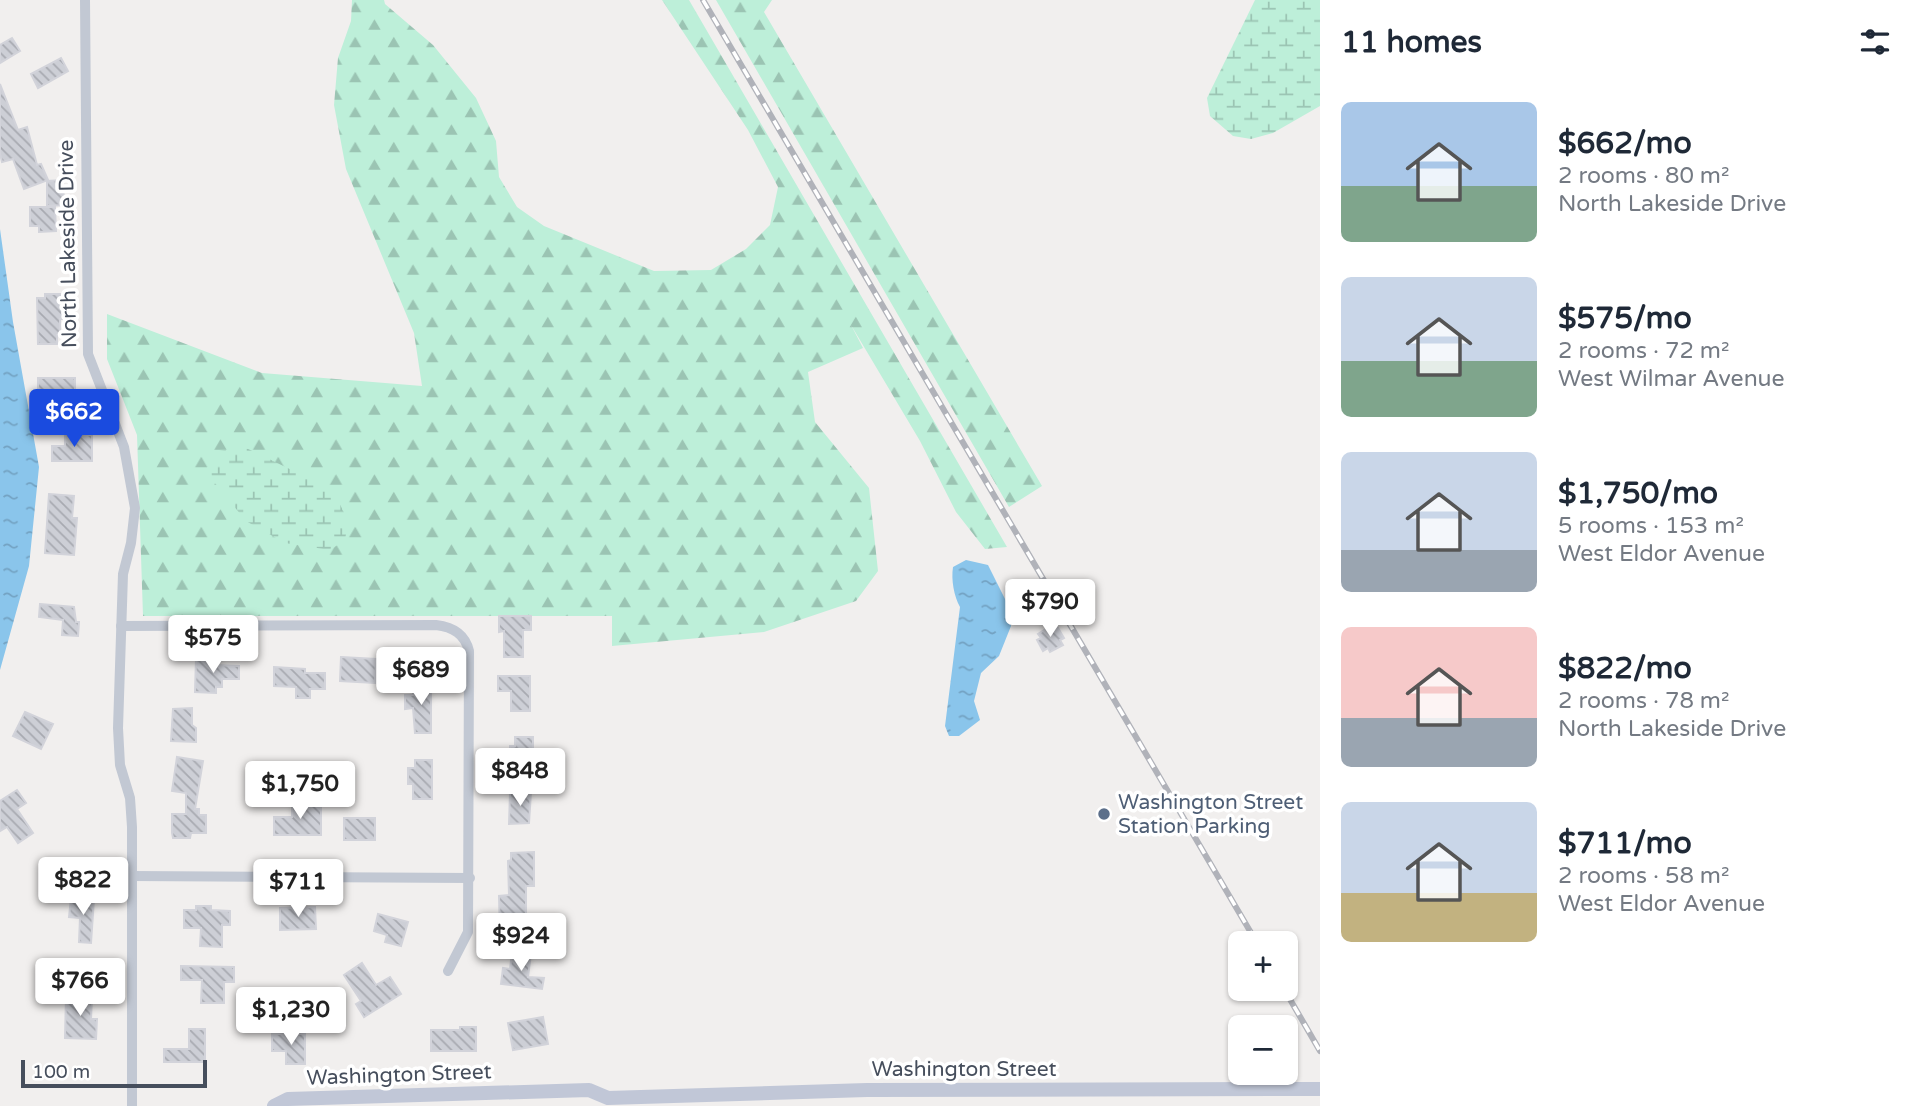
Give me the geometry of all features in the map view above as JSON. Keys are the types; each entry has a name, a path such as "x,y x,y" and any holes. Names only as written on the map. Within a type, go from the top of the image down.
{"main road":[{"name":"Washington Street","path":"274,1106 288,1099 589,1090 605,1104 867,1090 1320,1089"}],"street":[{"name":"North Lakeside Drive","path":"85,0 88,354 124,447 135,508 131,542 123,574 118,728 120,765 130,798 132,1106"},
{"path":"121,626 449,627 464,637 469,651 468,932 448,971"},
{"path":"132,876 470,878"}],"green space":[{"path":"352,0 384,0 385,4 433,45 476,98 496,141 499,177 517,207 544,226 654,271 711,270 746,249 770,225 778,187 748,130 662,0 689,0 1007,547 985,549 956,512 920,441 851,325 863,348 808,372 815,422 869,488 878,571 856,601 764,632 612,646 612,616 143,616 137,435 107,359 107,314 262,373 422,386 414,333 346,169 334,105 338,58 351,21"},
{"path":"716,0 772,0 764,12 1042,486 1009,507"},
{"path":"1255,0 1320,0 1320,106 1273,133 1251,139 1233,136 1210,116 1207,98"},
{"path":"246,448 333,490 348,521 345,540 330,550 285,543 246,521 205,471 219,451"}],"water":[{"path":"0,229 13,322 39,467 29,566 0,670"},
{"path":"966,560 988,565 1009,607 1011,626 999,656 981,673 974,701 980,720 959,736 949,736 945,726 960,607 952,572 953,567"}],"building":[{"path":"12,38 20,51 0,63 0,45"},
{"path":"61,58 68,71 38,88 31,74"},
{"path":"0,84 18,130 27,127 37,165 41,164 48,180 24,189 13,159 2,162 0,154"},
{"path":"63,180 64,205 47,206 47,181"},
{"path":"30,207 55,207 56,231 39,232 39,226 30,226"},
{"path":"45,294 62,294 62,319 57,344 38,344 37,298 45,298"},
{"path":"38,378 75,378 75,399 87,399 87,415 73,415 73,407 38,407"},
{"path":"65,435 92,435 92,461 52,461 52,446 65,446"},
{"path":"49,494 74,496 72,518 77,518 74,555 45,553"},
{"path":"40,604 74,607 76,622 79,622 78,636 62,635 63,620 39,617"},
{"path":"499,616 531,616 531,630 523,630 523,657 504,657 504,631 499,632"},
{"path":"1052,625 1055,630 1058,628 1064,638 1060,640 1063,645 1050,652 1048,648 1043,651 1037,640 1041,638 1038,634"},
{"path":"341,657 376,659 375,683 340,681"},
{"path":"196,658 214,658 214,665 239,666 239,679 222,679 222,687 216,687 216,693 195,692"},
{"path":"274,667 305,669 305,673 325,673 325,689 310,689 310,698 296,698 296,687 274,686"},
{"path":"498,676 530,676 530,711 511,711 511,691 498,691"},
{"path":"413,683 431,683 431,733 415,733 413,708 405,709 405,695 413,695"},
{"path":"192,708 196,742 171,741 173,709"},
{"path":"25,712 53,724 41,749 13,736"},
{"path":"515,737 533,737 533,753 539,753 539,764 510,765 510,746 515,746"},
{"path":"177,757 203,761 195,809 199,809 199,815 206,815 206,833 191,833 190,838 173,838 172,833 172,814 186,814 186,793 172,791"},
{"path":"415,760 432,760 432,799 413,799 413,784 408,784 408,768 415,768"},
{"path":"17,790 26,803 17,809 33,833 18,843 7,827 0,831 0,801"},
{"path":"531,792 529,823 509,824 510,793"},
{"path":"292,800 302,800 302,806 321,806 321,835 274,835 274,817 292,817"},
{"path":"344,818 375,818 375,840 344,840"},
{"path":"534,852 534,886 526,886 526,935 500,936 499,896 509,895 508,861 511,860 511,853"},
{"path":"71,898 94,899 91,943 79,942 80,918 69,917"},
{"path":"196,906 211,906 211,910 230,911 230,925 222,925 222,947 200,946 201,928 184,928 184,910 196,910"},
{"path":"315,907 316,929 280,930 280,908"},
{"path":"378,914 408,922 401,946 385,942 387,935 374,931"},
{"path":"512,952 531,954 528,977 544,978 542,989 501,984 503,968 510,969"},
{"path":"362,963 376,985 390,977 401,994 364,1017 356,1004 361,1001 344,975"},
{"path":"181,966 234,967 234,982 224,982 224,1003 201,1003 202,980 181,980"},
{"path":"66,996 92,997 91,1019 97,1019 96,1039 65,1038"},
{"path":"543,1017 548,1044 513,1050 508,1023"},
{"path":"460,1027 476,1027 476,1051 431,1051 431,1030 460,1030"},
{"path":"189,1029 205,1029 205,1062 164,1062 164,1049 189,1049"},
{"path":"272,1034 305,1034 305,1064 286,1064 286,1051 272,1051"}],"railway":[{"path":"703,0 1250,931"},
{"path":"1291,1001 1320,1051"}],"place":[{"name":"Washington Street Station Parking","path":"1104,814"}]}
